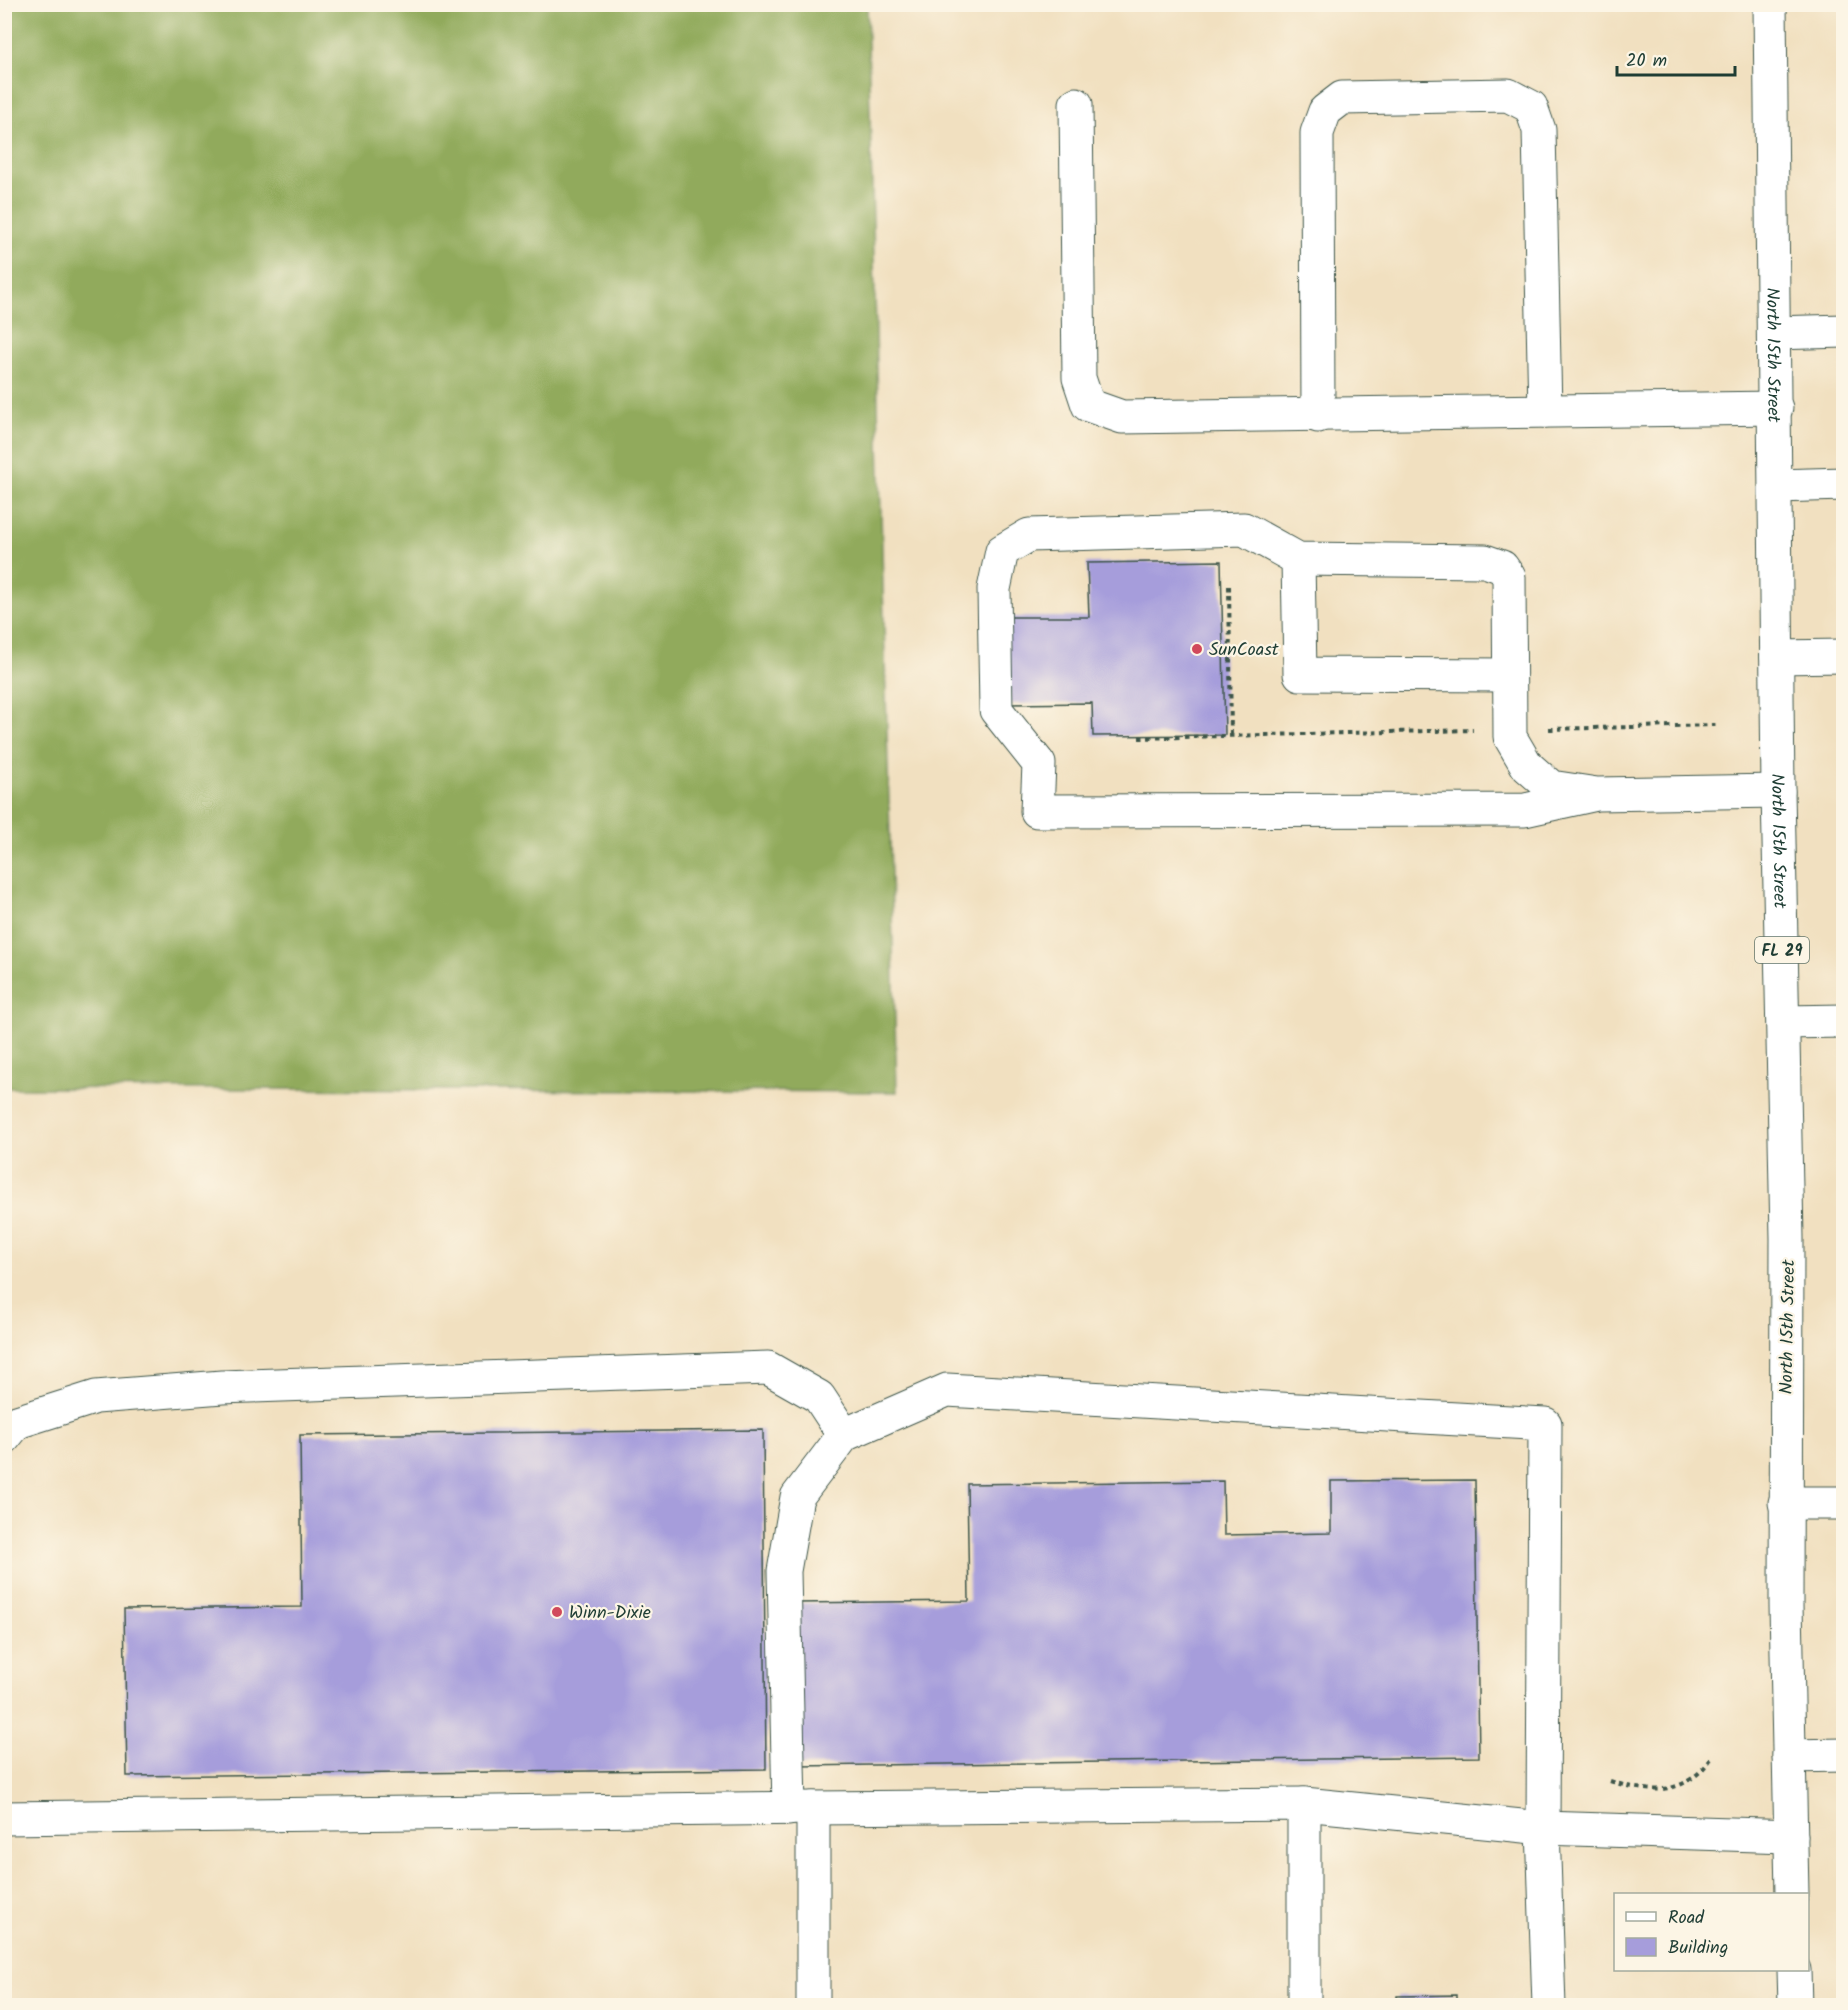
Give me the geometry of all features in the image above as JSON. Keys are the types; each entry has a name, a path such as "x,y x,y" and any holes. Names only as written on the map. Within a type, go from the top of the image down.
{"main road":[{"name":"North 15th Street","path":"1770,4 1776,408 1778,791 1787,1238 1785,1503 1792,1893"},
{"path":"1318,416 1317,133 1325,111 1342,98 1508,95 1531,107 1539,130 1545,411"},
{"path":"1076,104 1079,378 1088,405 1122,417 1776,408"},
{"path":"1774,333 1844,331"},
{"path":"1776,486 1844,484"},
{"path":"1597,794 1525,810 1037,811 1039,765 996,710 994,589 1002,551 1029,535 1244,529 1298,559 1485,561 1502,567 1509,577 1510,737 1527,766 1551,787 1597,794 1778,791"},
{"path":"1298,559 1300,674 1509,675"},
{"path":"1777,657 1844,656"},
{"path":"1784,1022 1844,1020"},
{"path":"4,1438 17,1422 96,1397 222,1388 768,1368 819,1397 844,1435"},
{"path":"813,2006 784,1571 797,1497 844,1435 947,1390 1545,1424 1543,1828 1549,2006"},
{"path":"1785,1503 1844,1503"},
{"path":"1789,1756 1844,1755"},
{"path":"1304,1804 1304,2006"},
{"path":"4,1818 1304,1804 1543,1828 1791,1836"},
{"path":"1794,1971 1795,2006"}],"path":[{"path":"1230,586 1231,736"},
{"path":"1544,729 1716,724"},
{"path":"1139,738 1474,730"},
{"path":"1610,1781 1628,1787 1648,1789 1681,1786 1694,1779 1713,1756"}],"green space":[{"path":"5,4 867,5 897,1092 5,1088"}],"building":[{"path":"1221,561 1225,735 1093,736 1092,703 1009,704 1007,617 1089,617 1087,563"},
{"path":"763,1430 766,1769 127,1776 124,1609 302,1607 300,1435"},
{"path":"1475,1480 1479,1757 797,1766 795,1603 969,1601 967,1484 1223,1481 1224,1535 1331,1533 1331,1481"},
{"path":"1457,1995 1457,2006 1397,2006 1397,1996"}],"place":[{"name":"SunCoast","path":"1197,649"},
{"name":"Winn-Dixie","path":"557,1612"}]}
